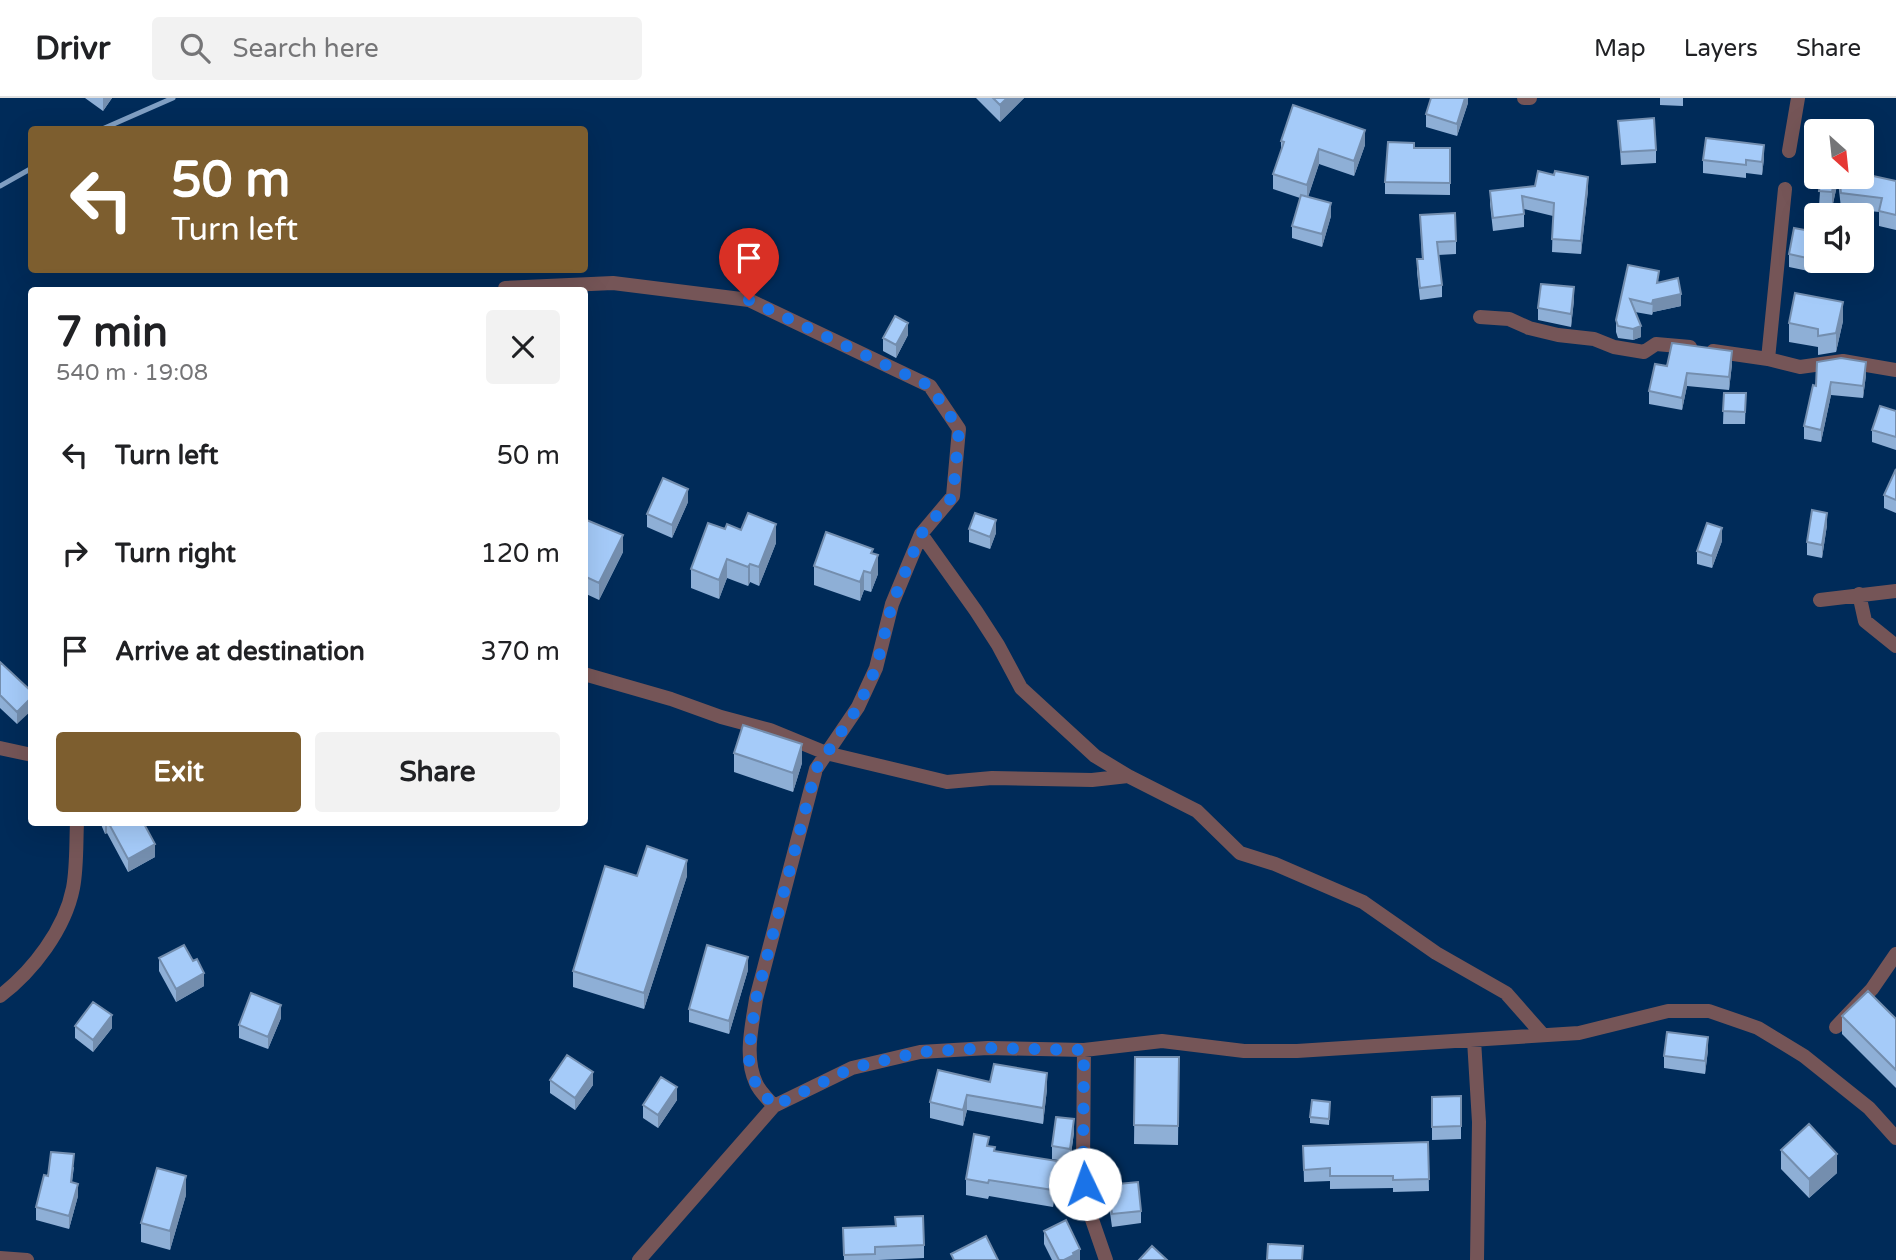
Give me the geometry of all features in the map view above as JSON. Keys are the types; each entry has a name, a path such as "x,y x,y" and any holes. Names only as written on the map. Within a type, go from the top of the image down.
{"street":[{"path":"1524,98 1530,98"},
{"path":"1789,151 1798,98"},
{"path":"1769,359 1785,189"},
{"path":"527,287 613,283 749,300 930,386 959,429 953,496 921,534 892,604 876,668 858,707 816,769 756,999 749,1060 756,1085 774,1106"},
{"path":"1480,317 1509,319 1529,328 1644,352 1656,344 1769,359 1800,367 1843,361 1896,370"},
{"path":"921,534 976,611 1021,688 1095,756 1197,811 1240,853 1275,864 1363,902 1436,953 1506,993 1543,1035"},
{"path":"1820,600 1896,591"},
{"path":"1859,594 1865,621 1896,646"},
{"path":"588,675 770,730 826,753 947,782 992,778 1092,780 1128,776"},
{"path":"0,748 28,754"},
{"path":"0,996 31,967 62,920 73,888 77,826"},
{"path":"1836,1027 1851,1008 1872,989 1896,954"},
{"path":"639,1260 774,1106 852,1068 920,1052 988,1048 1084,1050 1162,1041 1244,1051 1297,1051 1579,1033 1668,1011 1709,1011 1758,1028 1804,1056 1869,1108 1896,1138"},
{"path":"1474,1040 1479,1122 1477,1260"},
{"path":"1084,1050 1083,1164 1087,1205 1106,1260"},
{"path":"0,1258 27,1260"}],"building":[{"path":"993,98 1007,98 1000,105"},
{"path":"1431,98 1465,98 1457,124 1426,114"},
{"path":"1293,105 1365,130 1354,161 1319,149 1307,185 1273,174"},
{"path":"1654,118 1656,150 1621,152 1618,121"},
{"path":"1706,138 1764,145 1762,162 1746,160 1746,165 1703,160"},
{"path":"1388,142 1414,143 1414,148 1450,148 1450,183 1385,182"},
{"path":"1538,171 1588,177 1581,241 1552,239 1554,203 1522,196 1524,214 1493,218 1490,191 1535,186"},
{"path":"1874,176 1896,181 1896,215 1879,211 1882,198 1841,193 1840,189 1874,189"},
{"path":"1819,189 1833,189 1832,192"},
{"path":"1301,195 1331,203 1322,234 1292,226"},
{"path":"1455,213 1456,241 1437,242 1442,285 1420,288 1417,259 1423,259 1420,215"},
{"path":"1794,228 1804,230 1804,257 1789,254"},
{"path":"1628,265 1659,271 1657,283 1678,278 1681,294 1653,300 1652,304 1630,299 1641,326 1633,329 1618,326 1616,320"},
{"path":"1541,284 1574,287 1571,314 1538,308"},
{"path":"1795,293 1843,302 1836,333 1818,336 1818,329 1789,323"},
{"path":"895,316 908,323 896,345 883,338"},
{"path":"1672,343 1732,351 1729,377 1687,373 1682,398 1649,391 1655,364 1667,366"},
{"path":"1841,358 1866,362 1863,386 1831,382 1821,430 1804,426 1813,385 1816,386 1817,362"},
{"path":"1724,393 1746,393 1745,412 1723,411"},
{"path":"1880,406 1896,411 1896,437 1872,430"},
{"path":"1896,469 1896,500 1884,495"},
{"path":"663,478 688,489 672,525 647,514"},
{"path":"1812,510 1827,513 1822,545 1807,542"},
{"path":"748,513 776,524 759,567 750,564 748,567 727,559 719,580 691,569 708,523 725,529 727,524 741,530"},
{"path":"975,513 996,520 990,537 969,529"},
{"path":"588,521 623,535 599,583 588,578"},
{"path":"1707,523 1722,528 1712,556 1697,551"},
{"path":"826,532 873,549 871,553 878,555 871,573 864,571 860,582 814,566"},
{"path":"0,662 28,688 28,701 17,712 0,695"},
{"path":"743,725 802,744 793,773 734,753"},
{"path":"110,826 145,826 155,844 128,859"},
{"path":"647,846 687,860 644,993 573,971 605,866 637,876"},
{"path":"184,945 193,961 197,959 204,973 176,989 159,958"},
{"path":"707,945 748,957 729,1021 689,1009"},
{"path":"1868,991 1896,1019 1896,1070 1842,1016"},
{"path":"251,993 281,1005 268,1037 239,1025"},
{"path":"93,1002 112,1015 93,1040 75,1026"},
{"path":"1667,1032 1708,1037 1705,1061 1664,1056"},
{"path":"567,1055 593,1072 575,1098 550,1080"},
{"path":"1135,1057 1179,1057 1178,1126 1134,1125"},
{"path":"994,1064 1047,1073 1043,1108 967,1095 963,1110 930,1102 938,1070 990,1082"},
{"path":"661,1077 677,1087 658,1115 643,1105"},
{"path":"1461,1096 1461,1126 1432,1127 1432,1097"},
{"path":"1312,1100 1330,1102 1329,1119 1310,1117"},
{"path":"1056,1117 1074,1119 1070,1149 1052,1146"},
{"path":"1809,1124 1837,1154 1809,1179 1781,1150"},
{"path":"974,1134 989,1137 987,1146 995,1147 994,1151 1057,1161 1053,1190 966,1179"},
{"path":"1428,1142 1429,1179 1330,1176 1330,1168 1304,1170 1303,1146"},
{"path":"51,1152 74,1154 71,1182 78,1184 69,1216 36,1207 44,1175 48,1176"},
{"path":"157,1168 186,1176 170,1231 141,1223"},
{"path":"1138,1182 1141,1211 1112,1214 1108,1185"},
{"path":"923,1216 924,1245 875,1247 875,1254 844,1255 843,1228 896,1226 895,1217"},
{"path":"1066,1220 1080,1249 1073,1253 1074,1255 1059,1260 1044,1231"},
{"path":"986,1236 998,1260 954,1260 951,1254"},
{"path":"1268,1244 1303,1246 1302,1260 1267,1260"},
{"path":"1152,1246 1167,1260 1139,1260"}],"waterway":[{"path":"109,126 173,98"},
{"path":"0,186 28,170"}],"route":[{"path":"749,300 930,386 959,429 953,496 921,534 892,604 876,668 858,707 816,769 756,999 749,1060 756,1085 774,1106 852,1068 920,1052 988,1048 1084,1050 1085,1184"}]}
